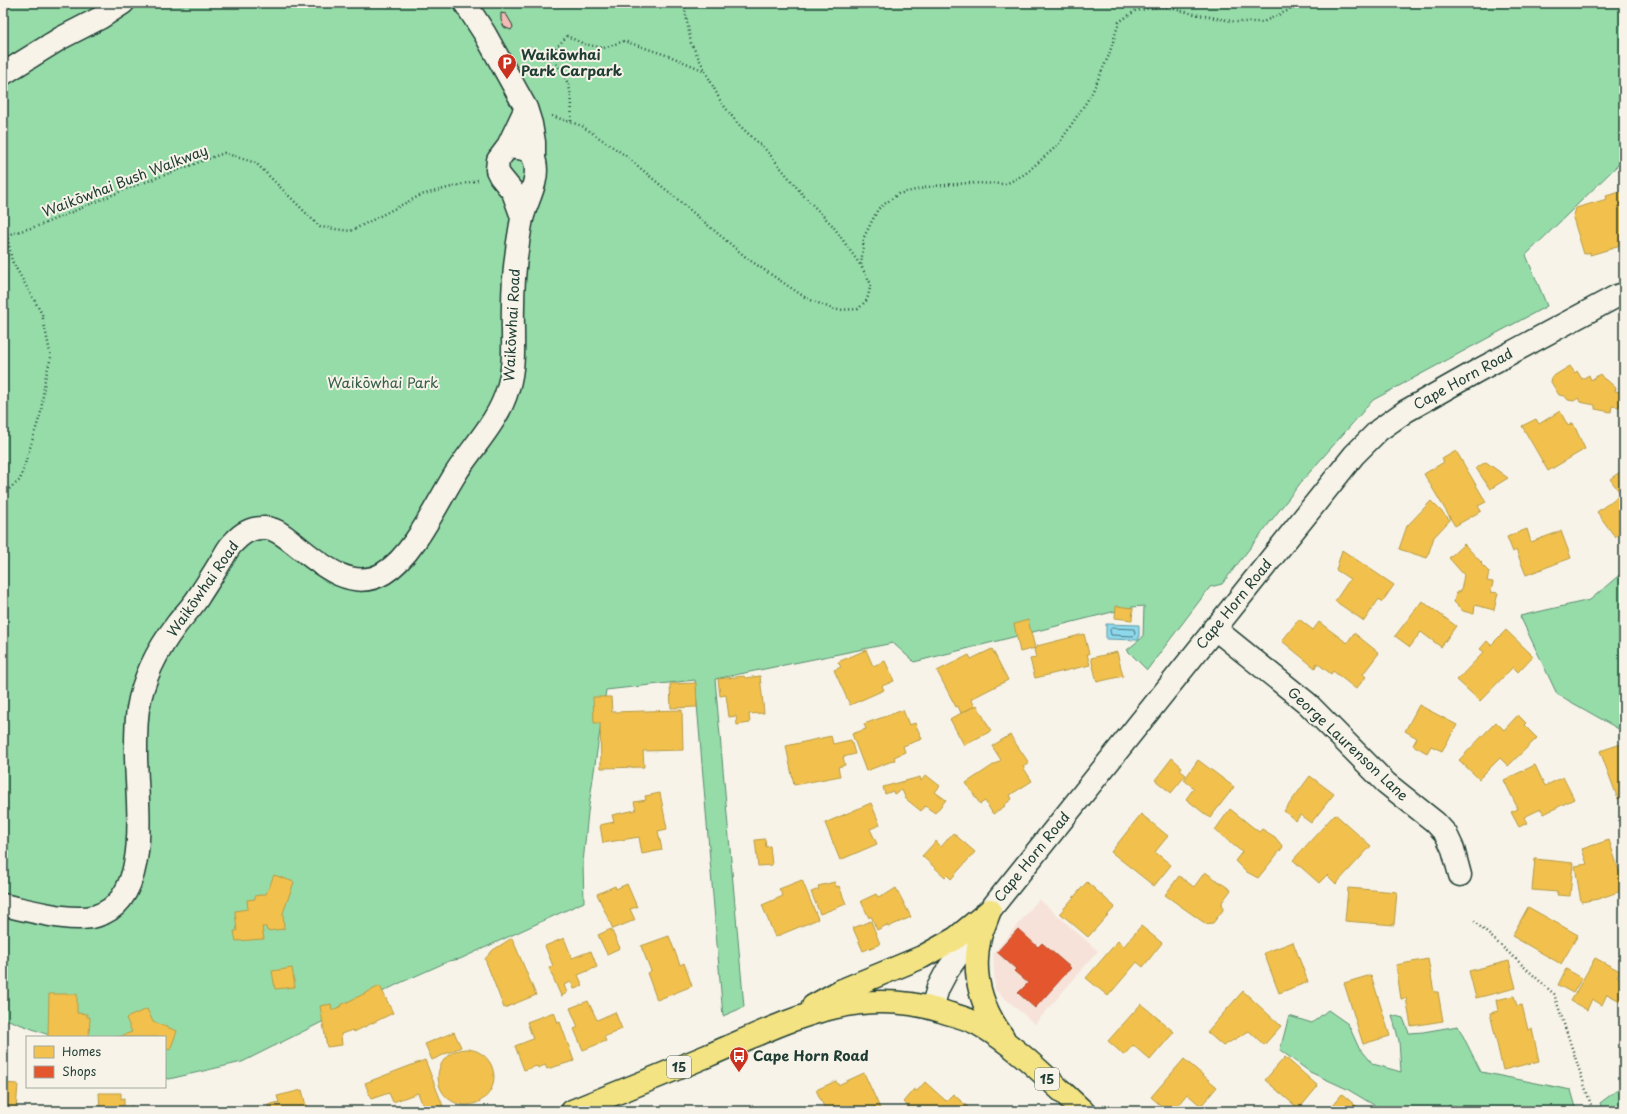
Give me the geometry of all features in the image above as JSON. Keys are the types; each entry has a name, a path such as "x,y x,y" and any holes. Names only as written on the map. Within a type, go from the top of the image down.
{"main road":[{"path":"784,1022 840,991 922,957 956,938 990,910"},
{"path":"990,910 981,936 977,956 977,979 982,999 992,1023 1011,1046"},
{"name":"15","path":"572,1111 708,1056 784,1022 810,1013 864,1003 887,1001 911,1003 932,1008 977,1023 1011,1046 1083,1111"}],"street":[{"path":"3,74 61,38 100,18 123,3"},
{"name":"Waikōwhai Road","path":"3,905 45,914 77,918 96,916 110,909 121,898 129,886 135,867 138,847 139,827 136,750 138,710 143,684 160,649 196,601 231,544 245,532 256,528 267,528 278,532 327,567 345,577 358,580 368,580 381,575 393,567 417,537 457,472 496,416 509,386 512,358 514,265 522,217 534,181 536,170 531,124 526,108 485,34 465,3"},
{"path":"500,176 497,170 498,160 507,148 526,108"},
{"path":"507,148 517,147 525,149 534,158"},
{"name":"Waikōwhai Road","path":"500,176 513,192 522,217"},
{"name":"Cape Horn Road","path":"932,1008 938,988 947,971 990,910 1214,628 1354,455 1379,430 1406,411 1477,371 1617,296 1624,294"},
{"name":"George Laurenson Lane","path":"1214,628 1307,704 1386,783 1435,822 1446,834 1453,849 1460,875"}],"path":[{"path":"526,108 571,121 582,126 626,156 748,258 806,298 835,310 858,309 867,300 871,284 861,266 833,226 803,195 767,151 738,124 721,102 692,43 685,10 686,3"},
{"path":"861,266 864,237 867,230 878,209 898,194 933,186 969,183 1006,184 1025,174 1058,145 1091,95 1109,55 1119,22 1135,11 1162,6 1237,22 1263,22 1289,10 1293,3"},
{"path":"571,121 572,103 569,85 557,64 556,48 567,36 584,44 604,48 624,41 672,57 705,71"},
{"name":"Waikōwhai Bush Walkway","path":"3,236 40,225 124,190 224,153 256,163 320,227 351,231 421,195 470,181 500,176"},
{"path":"3,494 20,480 41,412 45,379 51,357 42,314 12,261 8,235"},
{"path":"1474,921 1554,994 1593,1111"}],"shaded area":[{"path":"1039,899 1098,951 1035,1024 995,990 993,954"}],"green space":[{"name":"Waikōwhai Park","path":"3,3 1624,3 1624,159 1526,255 1547,306 1373,400 1302,481 1222,584 1210,587 1147,670 1127,650 1143,637 1144,606 1132,607 914,662 893,643 715,679 744,1007 723,1016 695,680 606,690 588,812 583,863 584,902 460,959 449,961 400,983 242,1062 169,1079 166,1078 166,1036 51,1036 3,1018"},
{"path":"1624,571 1624,732 1557,694 1520,616 1590,600"},
{"path":"1328,1010 1348,1024 1358,1046 1373,1064 1401,1072 1399,1041 1392,1015 1403,1018 1409,1033 1458,1026 1481,1072 1571,1090 1577,1111 1531,1107 1527,1111 1477,1111 1449,1105 1446,1111 1384,1111 1347,1089 1310,1072 1280,1050 1289,1016 1312,1023"},
{"path":"1624,1085 1624,1111 1603,1111 1600,1103"}],"water":[{"path":"1106,624 1139,625 1139,640 1106,639"}],"building: Homes":[{"path":"1624,191 1624,245 1590,255 1590,252 1584,254 1573,218 1576,208 1607,199 1606,196"},
{"path":"1570,366 1575,373 1577,371 1582,379 1589,375 1591,380 1600,374 1616,388 1615,391 1622,392 1619,407 1612,406 1611,412 1595,409 1595,405 1580,402 1578,398 1574,401 1568,400 1565,396 1559,395 1551,382 1552,377"},
{"path":"1560,411 1568,426 1573,423 1585,449 1548,471 1522,426 1536,419 1539,424"},
{"path":"1456,451 1486,502 1478,506 1481,511 1455,526 1424,474 1444,462 1442,459"},
{"path":"1486,462 1508,478 1490,489 1476,468"},
{"path":"1624,469 1624,530 1615,537 1597,512 1621,494 1610,479"},
{"path":"1431,501 1450,520 1434,537 1427,558 1399,549 1407,526"},
{"path":"1527,529 1531,542 1561,531 1571,558 1526,575 1516,550 1513,552 1507,537"},
{"path":"1464,544 1489,572 1487,581 1493,582 1491,592 1498,593 1494,610 1475,605 1474,614 1463,611 1454,602 1456,593 1461,591 1464,575 1449,558"},
{"path":"1342,550 1394,585 1382,602 1379,599 1364,621 1335,601 1350,579 1336,570"},
{"path":"1422,601 1456,626 1441,647 1421,632 1410,647 1395,636"},
{"path":"1116,606 1133,608 1132,620 1115,618"},
{"path":"1299,619 1313,630 1319,622 1347,643 1354,633 1379,653 1363,674 1366,677 1356,689 1333,671 1331,674 1317,663 1315,668 1282,641"},
{"path":"1028,620 1035,648 1020,652 1014,624"},
{"path":"1506,630 1533,656 1518,672 1513,667 1480,701 1457,680 1484,652 1480,649 1487,641 1491,645"},
{"path":"1084,634 1090,665 1035,678 1030,659 1036,658 1034,649 1037,648 1037,646"},
{"path":"992,649 1008,680 971,699 975,706 961,713 958,706 956,707 937,671 969,655 971,659"},
{"path":"866,650 873,666 885,661 894,681 882,686 884,690 850,705 834,670 841,667 838,662"},
{"path":"1117,652 1123,676 1097,682 1091,658"},
{"path":"744,676 745,678 760,676 764,713 749,714 750,723 737,725 736,716 729,717 726,695 720,696 718,679"},
{"path":"696,683 697,707 671,708 670,684"},
{"path":"593,697 611,697 612,712 682,710 683,750 643,751 644,767 601,768 600,723 594,723"},
{"path":"977,705 991,731 964,745 950,719"},
{"path":"1419,705 1457,725 1442,751 1431,746 1427,753 1413,745 1417,738 1405,731"},
{"path":"903,710 909,725 915,723 922,739 903,746 905,752 894,757 895,760 866,771 852,734 866,729 864,724"},
{"path":"1518,715 1526,723 1524,725 1537,738 1508,766 1500,758 1479,779 1459,760 1496,722 1504,730"},
{"path":"1010,735 1029,763 1023,767 1032,781 1010,795 1012,799 993,814 985,801 980,804 966,783 1001,760 992,746"},
{"path":"831,736 833,744 851,740 855,754 843,757 845,765 838,767 840,776 794,785 786,746"},
{"path":"1624,743 1624,797 1618,799 1600,751"},
{"path":"1172,758 1182,767 1180,770 1186,775 1171,793 1155,780"},
{"path":"1198,760 1234,787 1210,818 1186,799 1194,788 1184,780"},
{"path":"1535,765 1545,786 1563,777 1574,799 1544,814 1541,809 1524,817 1527,823 1519,827 1511,812 1518,809 1504,780"},
{"path":"926,775 940,786 935,792 946,800 935,813 925,806 921,811 906,799 902,790 894,794 893,791 885,794 883,787 920,777 921,781"},
{"path":"1310,776 1334,794 1311,823 1300,815 1296,821 1284,811"},
{"path":"660,793 667,829 658,831 662,850 642,854 639,837 603,843 600,825 614,822 612,815 636,810 634,802 646,800 645,796"},
{"path":"871,803 880,825 870,829 877,844 840,860 825,823"},
{"path":"1230,809 1259,832 1262,829 1275,837 1283,847 1258,878 1245,871 1235,861 1242,852 1215,830"},
{"path":"1141,814 1168,836 1155,852 1171,865 1154,886 1111,852"},
{"path":"1335,814 1371,846 1336,884 1327,875 1319,883 1293,860"},
{"path":"953,833 975,852 951,879 947,875 945,877 922,856 936,841 941,847"},
{"path":"765,839 766,847 770,846 772,865 758,866 755,840"},
{"path":"1609,840 1624,890 1598,899 1581,902 1575,866 1587,864 1582,849"},
{"path":"1535,859 1573,863 1570,896 1557,895 1558,892 1532,890"},
{"path":"1205,872 1231,890 1222,902 1223,910 1213,923 1206,924 1165,895 1179,876 1194,887"},
{"path":"274,875 294,882 283,913 284,929 267,931 266,927 262,927 264,939 236,941 234,931 237,931 235,911 248,909 247,900 255,899 255,896 266,894"},
{"path":"802,880 818,919 775,937 762,905 783,896 779,889"},
{"path":"835,882 836,887 839,886 846,904 820,914 811,892 819,889 818,886"},
{"path":"1087,882 1115,907 1088,937 1060,913"},
{"path":"627,884 637,907 630,909 635,920 613,929 597,894 615,886 616,889"},
{"path":"896,888 911,917 877,930 871,916 869,918 861,901 876,894 878,897 885,895"},
{"path":"1348,888 1397,892 1394,925 1345,921"},
{"path":"1528,907 1578,935 1561,964 1512,936"},
{"path":"871,921 880,944 863,951 853,928"},
{"path":"1141,926 1162,943 1143,967 1137,962 1108,996 1086,978 1118,941 1124,946"},
{"path":"611,929 620,948 607,954 598,935"},
{"path":"669,936 680,965 684,963 692,986 657,1000 647,973 651,971 641,946"},
{"path":"512,938 536,995 504,1008 485,959 493,950"},
{"path":"564,938 572,958 591,951 597,967 578,975 583,986 574,989 571,982 564,985 567,993 561,996 549,968 553,966 545,946"},
{"path":"1293,942 1308,982 1279,993 1264,953"},
{"path":"1595,958 1620,971 1617,976 1624,980 1624,998 1622,1002 1607,994 1602,1005 1592,999 1587,1010 1571,1001"},
{"path":"1428,959 1434,992 1438,992 1443,1021 1411,1026 1406,998 1401,999 1396,965"},
{"path":"1509,961 1516,988 1476,998 1469,971"},
{"path":"292,968 295,987 275,989 272,971"},
{"path":"1566,969 1582,978 1573,993 1558,985"},
{"path":"1371,975 1390,1036 1363,1044 1344,983"},
{"path":"380,986 393,1013 354,1032 353,1030 341,1034 342,1045 327,1047 320,1006 331,1004 332,1010"},
{"path":"1243,991 1281,1026 1264,1045 1249,1031 1223,1046 1207,1032"},
{"path":"49,994 77,994 77,1013 87,1014 87,1017 90,1017 89,1036 48,1036"},
{"path":"1514,996 1517,1006 1522,1005 1528,1030 1532,1029 1539,1061 1503,1070 1490,1013 1498,1011 1496,1000"},
{"path":"588,1001 597,1020 615,1012 622,1029 604,1037 606,1041 583,1050 574,1029 578,1027 570,1008"},
{"path":"1141,1004 1174,1032 1150,1060 1133,1045 1124,1055 1108,1041"},
{"path":"147,1009 153,1022 177,1031 170,1050 166,1048 166,1036 121,1036 132,1032 126,1018"},
{"path":"554,1012 558,1023 560,1022 574,1061 547,1069 545,1065 538,1068 537,1066 524,1070 515,1046 533,1039 527,1022"},
{"path":"454,1032 461,1047 432,1060 425,1044"},
{"path":"466,1049 477,1052 486,1057 491,1066 494,1077 491,1088 486,1097 477,1102 466,1105 455,1102 446,1097 441,1088 438,1077 441,1066 446,1057 455,1052"},
{"path":"1285,1057 1318,1086 1299,1109 1265,1080"},
{"path":"1184,1059 1217,1087 1201,1106 1187,1094 1173,1111 1167,1111 1151,1097"},
{"path":"425,1060 443,1106 430,1111 425,1111 418,1093 393,1102 389,1093 371,1099 365,1083"},
{"path":"864,1073 880,1108 874,1111 826,1111 816,1090 836,1081 838,1085"},
{"path":"925,1082 946,1101 953,1094 969,1108 966,1111 913,1111 903,1102 914,1089 917,1091"},
{"path":"3,1083 18,1084 16,1111 3,1111"},
{"path":"302,1090 307,1110 270,1111 268,1105 279,1102 277,1096"},
{"path":"99,1093 121,1093 121,1099 124,1098 124,1107 133,1106 133,1111 100,1111"},
{"path":"1342,1094 1362,1111 1328,1111"}],"building: Shops":[{"path":"1018,929 1038,947 1042,943 1071,968 1035,1008 1018,993 1028,983 1014,971 1016,969 997,952"}],"building: Other":[{"path":"501,13 506,14 512,24 513,27 511,30 504,27 501,20"}],"place":[{"name":"Waikōwhai Park Carpark","path":"507,80"},
{"name":"Cape Horn Road","path":"739,1073"}]}
